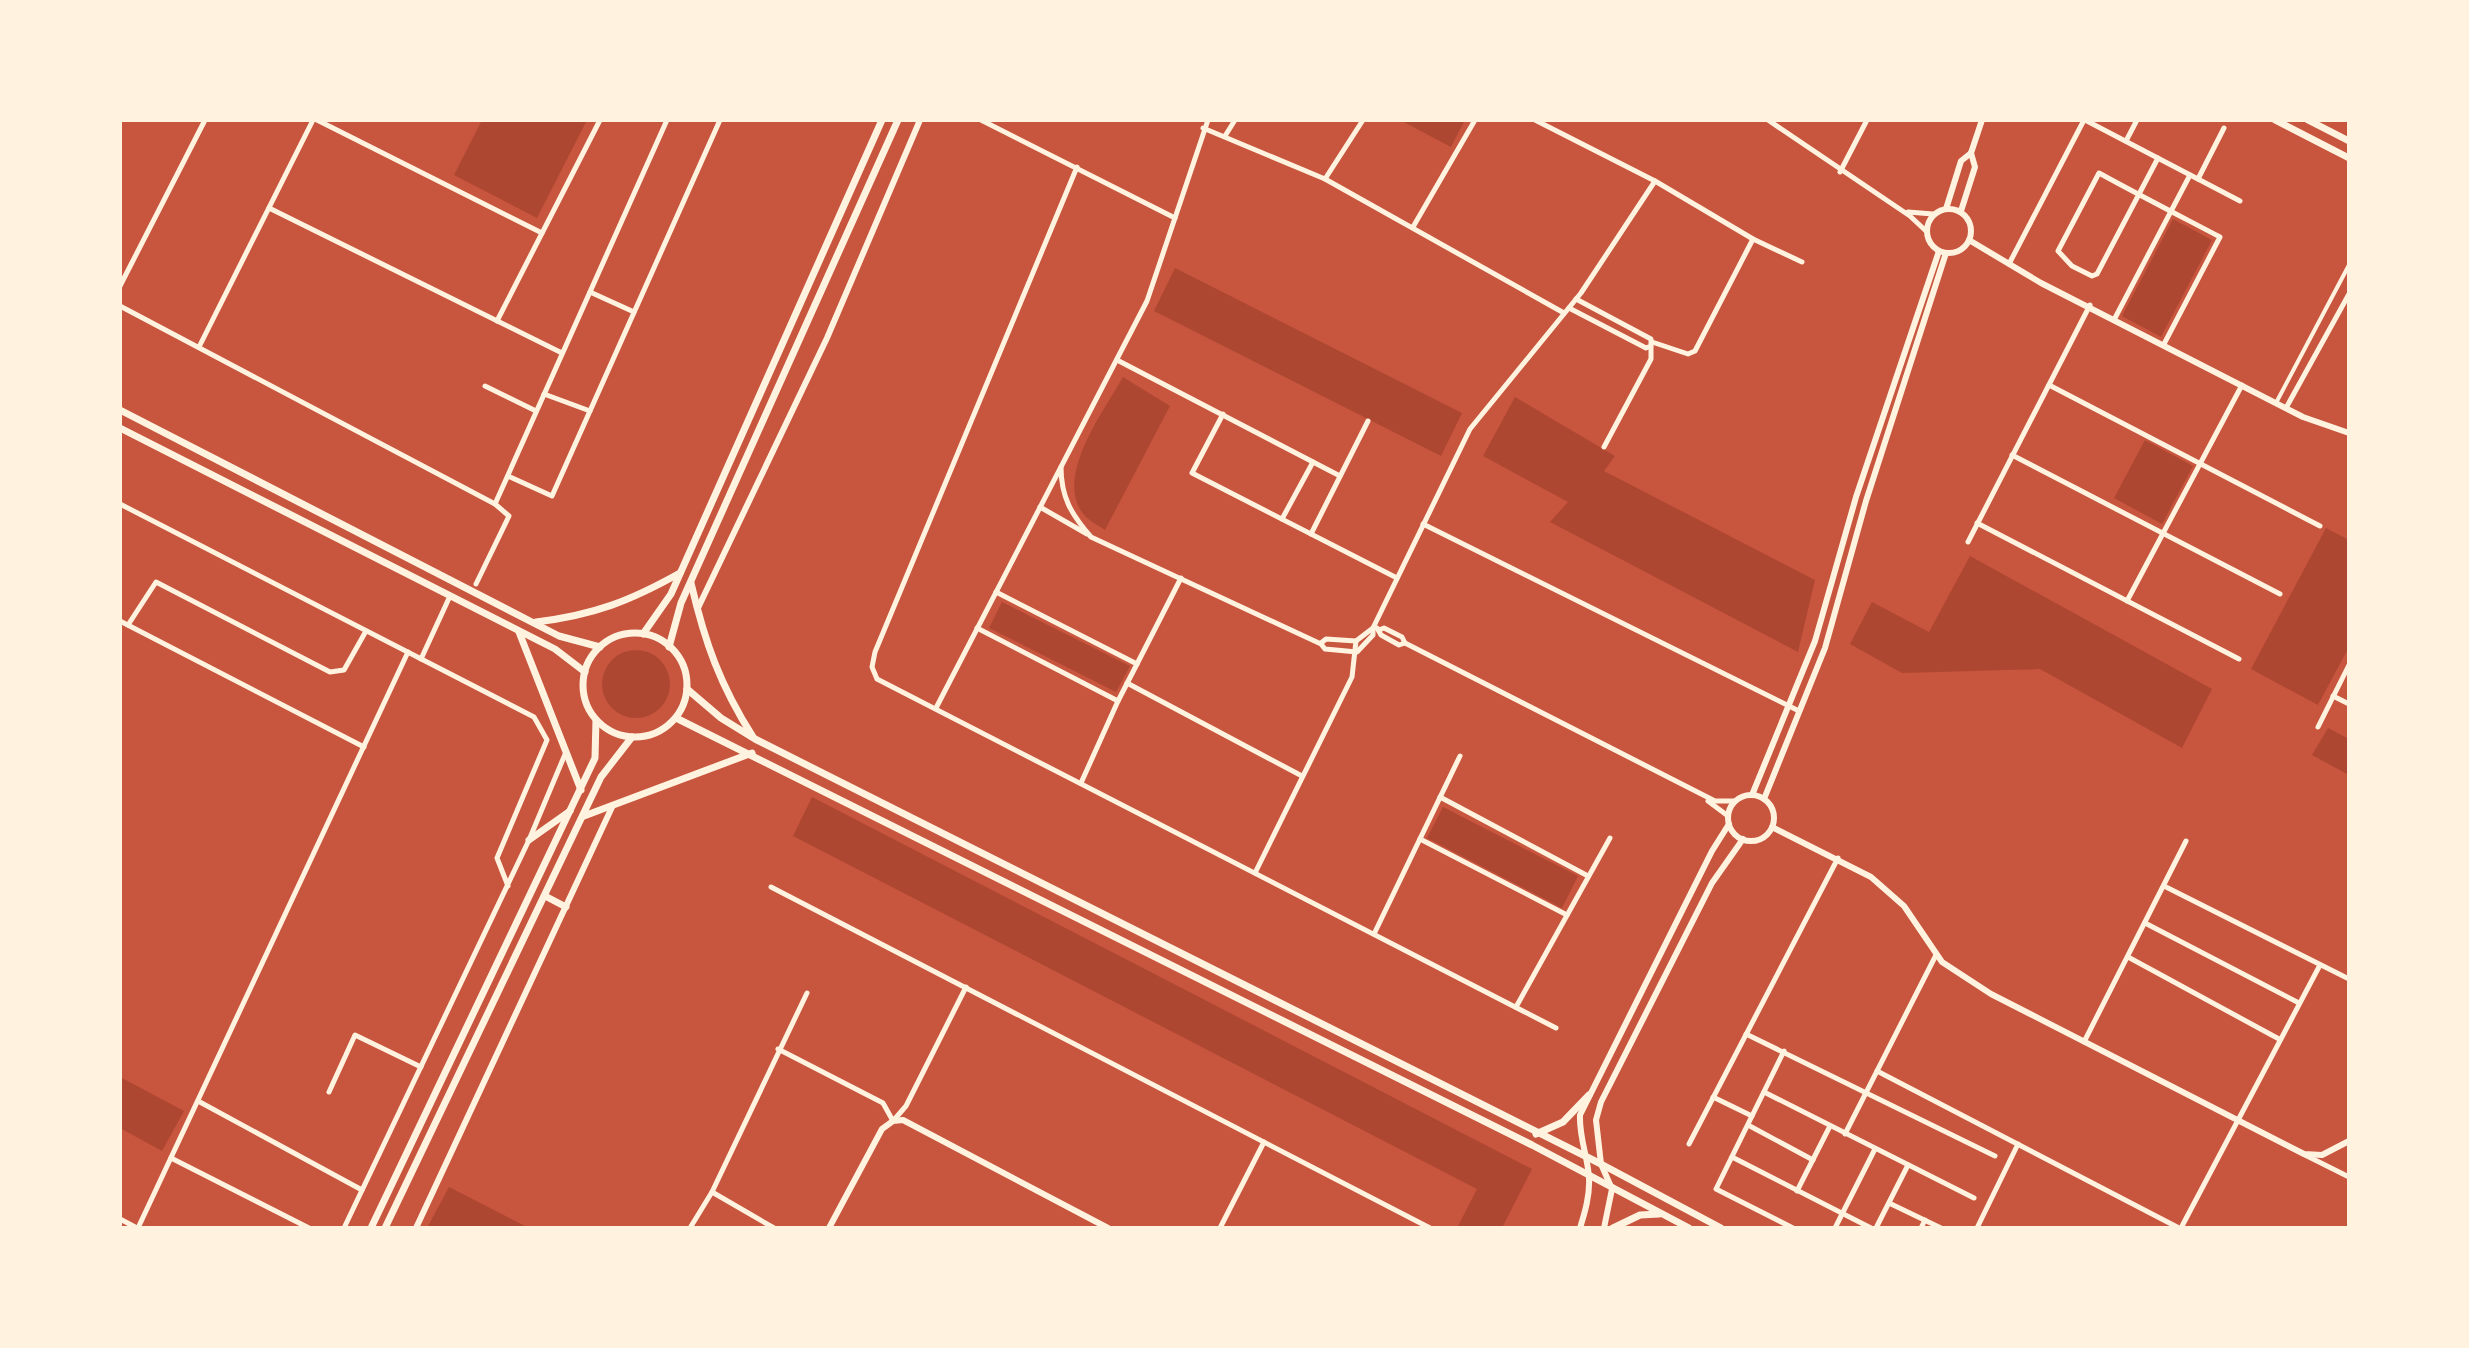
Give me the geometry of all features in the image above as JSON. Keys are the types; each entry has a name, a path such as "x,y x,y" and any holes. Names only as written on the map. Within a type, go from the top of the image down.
{"main road":[{"path":"643,634 671,594 882,120"},
{"path":"669,647 691,581 898,120"},
{"path":"2275,120 2349,158"},
{"path":"2308,120 2349,141"},
{"path":"120,410 559,636 600,647"},
{"path":"120,428 555,649 585,672"},
{"path":"534,623 585,616 628,602 680,573"},
{"path":"691,581 726,694 755,739"},
{"path":"518,631 581,790"},
{"path":"371,1228 595,758 596,720 584,695 585,672 600,647 622,635 643,634 669,647 683,665 687,689 676,718 662,730 632,737 619,735 596,720"},
{"path":"687,689 721,718 755,739 1601,1164 1721,1228"},
{"path":"676,718 752,753 1689,1228"},
{"path":"385,1228 601,777 632,737"},
{"path":"584,816 752,753"},
{"path":"529,840 570,811"},
{"path":"545,896 566,907"},
{"path":"1536,1134 1563,1122 1589,1095"},
{"path":"1613,1228 1640,1215 1661,1214"}],"street":[{"path":"120,286 205,120"},
{"path":"199,347 315,120 542,233"},
{"path":"497,321 600,120"},
{"path":"495,504 667,120"},
{"path":"508,476 552,496 720,120"},
{"path":"698,611 827,338 920,120"},
{"path":"981,120 1175,218"},
{"path":"936,708 1147,301 1208,120"},
{"path":"1225,137 1235,120"},
{"path":"1325,179 1363,120"},
{"path":"1413,227 1475,120"},
{"path":"1535,120 1655,181 1753,239 1802,262"},
{"path":"1768,120 1840,172 1903,211 1926,231 1933,246 1943,252 1957,252 1969,240 1970,223 1961,211 1946,209 1933,214 1903,211"},
{"path":"1840,172 1867,120"},
{"path":"1946,209 1961,161 1971,153 1982,120"},
{"path":"2009,264 2084,120 2240,201"},
{"path":"2126,141 2137,120"},
{"path":"1203,128 1325,179 1566,311 1646,348 1652,344"},
{"path":"2198,179 2224,128"},
{"path":"1961,211 1975,167 1971,153"},
{"path":"2158,158 2139,194 2097,274 2092,276 2061,258 2058,251 2099,173 2139,194 2170,211 2220,237 2164,344"},
{"path":"1077,167 875,652 872,667 877,679 1556,1028"},
{"path":"2115,318 2190,175"},
{"path":"1357,652 1373,635 1397,578 1470,429 1576,299 1655,181"},
{"path":"269,208 562,353"},
{"path":"1926,231 1933,214"},
{"path":"1576,299 1652,344 1688,354 1695,351 1753,239"},
{"path":"1969,240 2009,264 2276,403 2349,433"},
{"path":"1752,795 1815,641 1856,497 1943,252"},
{"path":"1764,799 1825,648 1866,501 1943,252"},
{"path":"2276,403 2349,265"},
{"path":"590,292 634,312"},
{"path":"2286,408 2346,307 2349,294"},
{"path":"1968,542 2090,305"},
{"path":"120,306 495,504 509,516 476,584"},
{"path":"1604,447 1651,359 1652,344"},
{"path":"1117,360 1340,476"},
{"path":"2049,385 2320,526"},
{"path":"2127,601 2242,385"},
{"path":"485,386 536,411"},
{"path":"544,394 590,411"},
{"path":"1223,414 1192,473 1397,578"},
{"path":"1311,534 1368,421"},
{"path":"2012,455 2280,594"},
{"path":"1282,519 1313,462"},
{"path":"1061,467 1061,489 1067,504 1091,537"},
{"path":"120,504 534,717 547,740 497,858 508,886"},
{"path":"1040,507 1091,537 1321,644 1325,649 1357,652"},
{"path":"1977,523 2239,659"},
{"path":"1423,524 1799,711"},
{"path":"1081,783 1118,701 1181,578"},
{"path":"128,625 156,582 330,672 344,670 366,631"},
{"path":"996,592 1137,664"},
{"path":"421,659 450,596"},
{"path":"120,621 364,747"},
{"path":"977,628 1118,701"},
{"path":"1321,644 1326,639 1356,641 1375,628"},
{"path":"1375,628 1399,645 1405,643 1715,801 1735,801 1752,795 1764,799 1773,812 1772,827 1758,839 1743,839"},
{"path":"1255,873 1352,677 1356,641"},
{"path":"120,1219 137,1228 408,652"},
{"path":"2318,727 2349,665"},
{"path":"1127,683 1302,776"},
{"path":"2333,696 2349,704"},
{"path":"344,1228 508,886 566,752"},
{"path":"1374,934 1460,756"},
{"path":"1698,793 1729,820 1743,839"},
{"path":"1440,797 1588,876"},
{"path":"1580,1228 1587,1206 1589,1177 1580,1115 1729,820 1735,801"},
{"path":"416,1228 613,805"},
{"path":"1772,827 1839,857 1871,877 1904,906 1936,955 1991,994 2349,1177"},
{"path":"1516,1007 1610,838"},
{"path":"1420,839 1567,915"},
{"path":"1604,1228 1612,1189 1601,1164 1596,1120 1712,883 1743,839"},
{"path":"2084,1042 2186,841"},
{"path":"1689,1144 1839,857"},
{"path":"1700,877 1712,883"},
{"path":"2164,886 2349,979"},
{"path":"771,887 1430,1228"},
{"path":"2145,923 2299,1003"},
{"path":"1845,1134 1936,955"},
{"path":"2128,957 2279,1039"},
{"path":"1877,1071 2180,1228 2320,965"},
{"path":"829,1228 882,1129 906,1106 966,987"},
{"path":"690,1228 712,1192 807,993"},
{"path":"1746,1034 1995,1156"},
{"path":"329,1092 355,1035 421,1067"},
{"path":"778,1049 883,1103 893,1121"},
{"path":"1784,1051 1716,1189 1793,1228"},
{"path":"1610,1054 1623,1061"},
{"path":"1764,1092 1974,1198"},
{"path":"1713,1097 1752,1116"},
{"path":"198,1101 362,1190"},
{"path":"893,1121 914,1125 1108,1228"},
{"path":"1748,1125 1813,1160"},
{"path":"1797,1191 1830,1126"},
{"path":"2304,1154 2322,1155 2349,1141"},
{"path":"1220,1228 1264,1142"},
{"path":"1977,1228 2018,1144"},
{"path":"1835,1228 1875,1149"},
{"path":"1732,1157 1874,1228 1908,1165"},
{"path":"171,1158 309,1228"},
{"path":"712,1192 774,1228"},
{"path":"1889,1203 1941,1228"},
{"path":"1921,1228 1925,1220"}],"shaded area":[{"path":"482,120 587,120 537,218 454,175"},
{"path":"1400,120 1465,120 1451,147"},
{"path":"2173,219 2212,240 2161,337 2122,316"},
{"path":"1175,268 1462,413 1441,456 1154,311"},
{"path":"1123,377 1170,406 1105,530 1084,515 1076,500 1074,483 1085,445"},
{"path":"1515,397 1615,456 1604,471 1815,580 1798,652 1550,522 1568,502 1483,456"},
{"path":"2145,440 2193,466 2162,524 2114,498"},
{"path":"2326,528 2349,540 2349,647 2318,705 2251,669"},
{"path":"1970,556 2212,689 2182,748 2040,669 1902,673 1850,644 1872,602 1929,632"},
{"path":"1002,602 1130,666 1116,692 989,628"},
{"path":"629,650 643,650 655,655 665,665 670,684 665,703 655,713 643,718 629,718 617,713 607,703 602,691 602,677 607,665 617,655"},
{"path":"2328,728 2349,739 2349,775 2312,755"},
{"path":"812,797 1532,1169 1502,1228 1457,1228 1477,1189 793,836"},
{"path":"1443,807 1578,876 1562,908 1427,838"},
{"path":"120,1077 184,1111 162,1151 120,1128"},
{"path":"449,1187 529,1228 427,1228"}]}
